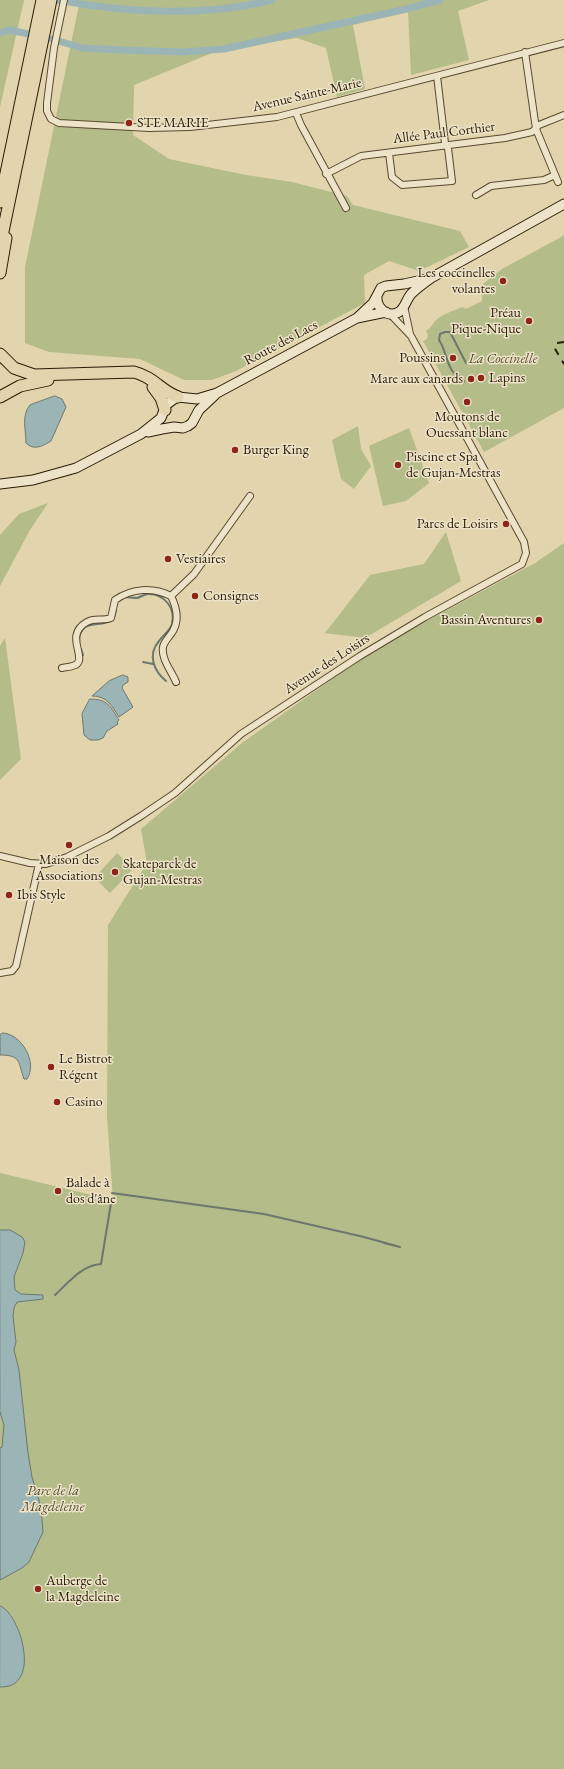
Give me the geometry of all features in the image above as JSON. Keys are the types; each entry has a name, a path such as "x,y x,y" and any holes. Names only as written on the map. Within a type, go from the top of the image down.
{"highway":[{"path":"0,202 43,8 51,0"},
{"path":"0,273 43,8"},
{"path":"0,246 18,162"},
{"path":"0,354 14,368 34,375 134,372 149,377 167,392 183,398"},
{"path":"0,397 20,386 41,381 126,377 142,380 152,386 161,398 165,410"}],"main road":[{"name":"Route des Lacs","path":"357,318 400,311 415,290 430,278 564,204"},
{"name":"Route des Lacs","path":"0,484 33,480 65,472 102,456 141,434 157,421 170,402 183,398 197,399 217,393 357,318 373,303 381,288 430,278"},
{"path":"396,285 406,294 405,304"},
{"path":"377,296 378,304 388,313"},
{"name":"Route des Lacs","path":"141,434 154,430 188,426 202,406 217,393"},
{"path":"183,398 194,405 196,414"},
{"path":"165,410 166,420 174,427"}],"street":[{"name":"Avenue Sainte-Marie","path":"64,0 54,48 47,103 47,111 51,119 58,123 149,128 190,128 277,117 564,42"},
{"path":"525,52 536,129 558,182"},
{"path":"389,153 392,177 402,185 452,181 447,145 445,143 437,76"},
{"path":"296,113 300,124 326,174 346,208"},
{"name":"Allée Paul Corthier","path":"326,174 361,156 513,137 532,132 539,125 564,115"},
{"path":"476,195 491,186 544,180 555,175"},
{"name":"Avenue des Loisirs","path":"405,304 411,336"},
{"name":"Avenue des Loisirs","path":"39,864 49,863 67,857 127,825 175,793 241,734 392,637 522,564 526,553 524,542 411,336 388,313"},
{"path":"171,596 194,574 250,496"},
{"path":"62,668 75,665 80,658 76,639 81,626 94,620 111,618 115,600 124,594 154,590 171,596 176,605 176,626 164,643 163,648 163,655 176,682"},
{"path":"0,856 39,864 16,966 12,971 0,973"}],"green space":[{"path":"0,0 24,0 0,107"},
{"path":"80,0 489,0 458,11 469,60 411,75 408,12 353,25 365,89 337,97 326,48 297,38 217,51 134,85 133,135 169,159 246,175 292,182 347,196 353,205 460,231 469,247 419,271 389,261 364,275 365,303 236,371 212,380 184,380 140,359 49,352 25,343 25,267"},
{"name":"La Coccinelle","path":"564,233 564,408 484,452 423,341 427,339 428,334 426,331 435,321 444,315 462,307 466,309 482,301 483,284 502,269 563,236"},
{"path":"358,426 361,449 371,466 354,489 341,479 332,440"},
{"name":"Piscine et Spa de Gujan-Mestras","path":"409,428 429,483 406,501 383,506 369,446"},
{"path":"48,503 30,530 0,586 0,535 19,514"},
{"path":"446,532 461,581 365,638 325,633 370,575 424,564"},
{"name":"Parc de la Magdeleine","path":"564,543 564,1769 0,1769 0,1173 113,1200 107,1117 108,925 147,863 141,829 242,743 374,649 535,563"},
{"path":"5,638 21,759 0,780 0,646"},
{"name":"Skateparck de Gujan-Mestras","path":"117,853 133,869 110,893 97,880 97,875"}],"water":[{"path":"55,396 62,399 66,407 51,441 45,445 32,447 26,443 25,418 27,409 30,405"},
{"path":"123,675 128,677 128,682 123,685 122,688 133,707 119,717 108,702 97,696 92,696 109,681"},
{"path":"90,699 101,700 108,704 119,720 117,722 118,724 107,731 103,738 98,740 90,740 84,735 82,714"},
{"path":"3,1033 16,1038 26,1050 31,1065 27,1079 24,1079 20,1064 16,1058 7,1055 0,1055 0,1035"},
{"path":"0,1230 10,1230 22,1237 25,1242 23,1253 14,1277 15,1290 21,1294 43,1295 43,1299 17,1302 14,1308 13,1316 16,1342 14,1350 19,1370 28,1453 32,1477 41,1507 43,1532 29,1562 22,1568 0,1580 0,1448 2,1447 4,1425 0,1412"},
{"path":"0,1606 7,1611 20,1634 24,1649 24,1664 21,1676 13,1684 0,1687"}],"waterway":[{"path":"58,0 111,8 165,11 220,9 272,0"},
{"path":"52,39 82,48 184,52 224,49 402,10 440,0"},
{"path":"0,33 9,30 29,34"},
{"path":"464,382 462,378 453,372 447,361 439,340 440,334 450,332 466,363"},
{"path":"124,597 137,598 147,594 159,596 168,603 173,618 172,624 170,629 155,646 153,652 155,668 166,681"},
{"path":"79,642 81,633 85,627 110,621 114,616 116,607"},
{"path":"81,649 83,655"},
{"path":"143,662 153,664"},
{"path":"112,1193 264,1214 364,1237 400,1247 384,1243"},
{"path":"55,1295 70,1280 82,1271 94,1265 101,1264 111,1203"}],"railway":[{"path":"564,342 557,343 554,347 564,364"}],"place":[{"name":"STE MARIE","path":"129,123"},
{"name":"Les coccinelles volantes","path":"503,281"},
{"name":"Préau Pique-Nique","path":"529,321"},
{"name":"Poussins","path":"453,358"},
{"name":"Lapins","path":"481,378"},
{"name":"Mare aux canards","path":"471,379"},
{"name":"Moutons de Ouessant blanc","path":"467,402"},
{"name":"Burger King","path":"235,450"},
{"name":"Piscine et Spa de Gujan-Mestras","path":"398,465"},
{"name":"Parcs de Loisirs","path":"506,524"},
{"name":"Vestiaires","path":"168,559"},
{"name":"Consignes","path":"195,596"},
{"name":"Bassin Aventures","path":"539,620"},
{"name":"Maison des Associations","path":"69,845"},
{"name":"Skateparck de Gujan-Mestras","path":"115,872"},
{"name":"Ibis Style","path":"9,895"},
{"name":"Le Bistrot Régent","path":"51,1067"},
{"name":"Casino","path":"57,1102"},
{"name":"Balade à dos d'âne","path":"58,1191"},
{"name":"Auberge de la Magdeleine","path":"38,1589"}]}
